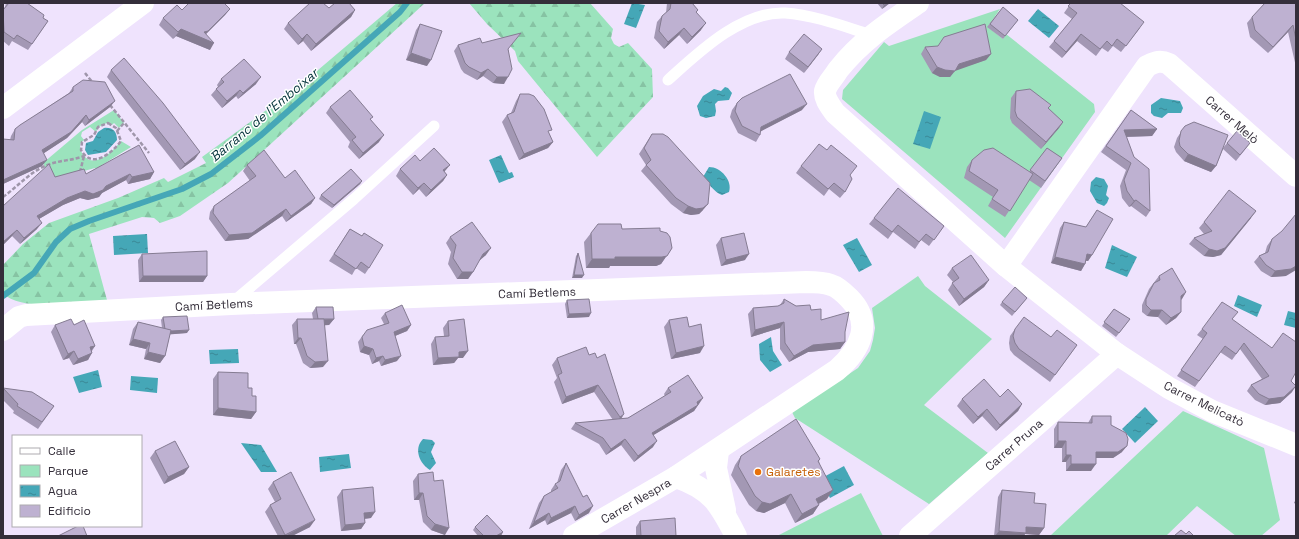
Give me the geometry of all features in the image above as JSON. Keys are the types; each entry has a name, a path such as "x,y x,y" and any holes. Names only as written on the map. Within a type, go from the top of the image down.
{"street":[{"path":"3,108 143,3"},
{"path":"871,35 918,3"},
{"name":"Carrer Melicatò","path":"871,35 855,50 829,82 825,92 827,102 835,113 1006,266 1117,354 1188,398 1218,413 1296,444"},
{"name":"Carrer Melò","path":"1006,266 1147,66 1162,61 1169,64 1296,176"},
{"name":"Camí Betlems","path":"5,322 26,315 231,304 806,282 824,283 839,289 858,308 862,323 861,339 854,353 837,370 718,451 676,477"},
{"name":"Carrer Pruna","path":"910,536 1117,354"},
{"path":"718,451 716,468 731,527"},
{"path":"676,477 692,482 712,496 731,527"},
{"name":"Carrer Nespra","path":"574,536 676,477"}],"lane":[{"path":"668,80 700,51 731,30 748,21 769,15 784,13 805,16 871,35"},
{"path":"231,304 354,199 434,126"}],"path":[{"path":"73,56 95,86"},
{"path":"109,104 149,153"},
{"path":"108,123 117,131 121,141 112,152 104,157 94,160 84,156 80,150 80,144 94,135 98,127 108,123"},
{"path":"117,131 124,123"},
{"path":"80,172 84,156"},
{"path":"3,197 24,179 44,166 74,160 84,156"}],"green space":[{"path":"397,3 425,3 228,183 180,216 160,223 154,218 142,217 89,234 107,300 68,304 37,305 23,303 12,299 3,293 3,265 23,244 49,223 118,198 164,178 168,182 206,163 202,157 298,87"},
{"path":"469,3 590,3 613,29 611,38 614,44 619,47 628,43 652,69 653,97 597,157 518,61 515,51 487,24"},
{"path":"1000,9 988,27 1003,39 1006,34 1094,104 1095,112 1005,238 842,99 843,90 884,42 889,46"},
{"path":"114,110 124,123 119,128 114,123 112,125 108,123 98,128 96,132 90,127 82,132 81,136 84,140 80,144 81,152 84,156 94,160 104,157 121,141 131,147 102,165 104,171 95,168 51,180 43,163 82,130"},
{"path":"918,276 925,286 992,339 924,405 988,453 929,504 795,418 792,412 858,368 870,351 873,340 875,328 872,308"},
{"path":"1183,411 1264,448 1280,520 1261,536 1236,536 1197,506 1166,536 1050,536"},
{"path":"861,493 883,536 777,536"}],"water":[{"path":"632,3 645,5 636,28 624,24"},
{"path":"1038,9 1059,26 1049,38 1028,21"},
{"path":"725,87 732,93 729,100 718,101 715,104 715,116 706,118 700,116 697,106 703,96 714,89 721,91"},
{"path":"1161,98 1180,101 1183,108 1181,113 1168,113 1162,118 1154,116 1151,113 1151,105"},
{"path":"924,111 941,117 930,149 913,144"},
{"path":"104,128 112,129 117,140 106,152 88,155 85,150 86,143 93,141 98,132"},
{"path":"501,155 509,173 512,172 514,177 499,183 489,160"},
{"path":"709,167 718,169 725,175 729,183 729,192 722,195 719,194 703,177"},
{"path":"1096,177 1104,179 1108,186 1106,195 1109,198 1104,206 1097,203 1090,191 1091,182"},
{"path":"147,234 148,253 114,255 113,236"},
{"path":"857,238 872,265 859,272 843,245"},
{"path":"1112,245 1137,257 1127,277 1105,268"},
{"path":"1238,295 1262,305 1257,317 1234,306"},
{"path":"1288,311 1296,313 1296,328 1284,325"},
{"path":"771,337 773,351 782,365 770,372 760,360 759,344"},
{"path":"238,349 239,363 210,364 209,350"},
{"path":"98,370 102,387 79,393 73,377"},
{"path":"131,376 158,378 157,393 130,390"},
{"path":"1145,407 1158,421 1135,443 1122,429"},
{"path":"423,439 432,440 435,443 431,452 436,463 430,470 423,464 418,452 418,447"},
{"path":"241,443 261,445 277,472 261,472"},
{"path":"349,454 351,468 320,472 319,457"},
{"path":"844,466 854,485 830,498 820,479"}],"building":[{"path":"9,3 27,3 44,15 43,18 48,21 32,44 17,35 14,39 4,32 3,10"},
{"path":"189,3 224,3 230,9 208,31 204,32 214,43 181,29 178,32 163,18 177,5 182,10"},
{"path":"310,3 323,3 329,8 335,3 349,3 355,10 316,44 307,34 302,39 288,23"},
{"path":"671,3 692,3 698,10 696,12 706,23 692,37 684,28 668,42 659,31 662,16 670,9"},
{"path":"1071,3 1120,3 1144,22 1126,46 1117,39 1112,46 1107,41 1100,49 1081,34 1066,52 1054,41 1077,13 1068,6"},
{"path":"1265,3 1296,3 1296,40 1293,25 1273,47 1255,30 1252,17"},
{"path":"1003,7 1018,20 1005,36 990,24"},
{"path":"420,24 442,31 431,60 411,53"},
{"path":"985,24 991,54 959,64 955,71 937,67 925,47 938,46 944,37"},
{"path":"521,33 508,49 512,69 508,77 497,77 488,69 481,73 469,67 465,63 458,45 480,38 482,43"},
{"path":"804,34 822,49 808,67 789,52"},
{"path":"124,58 163,103 200,152 185,164 111,70"},
{"path":"244,59 261,77 243,93 240,90 227,101 216,89 224,82 221,79"},
{"path":"790,74 807,104 761,127 760,135 742,126 735,111 737,103 742,98"},
{"path":"83,80 105,82 115,101 89,120 86,115 71,132 42,150 47,160 3,180 3,139 14,140 15,129 73,91 73,87"},
{"path":"1030,89 1051,105 1048,108 1063,122 1046,142 1017,117 1015,111 1016,91"},
{"path":"350,90 373,117 370,119 384,135 363,153 352,140 356,137 330,107"},
{"path":"520,94 529,94 534,96 544,109 552,130 548,131 553,142 524,154 507,115 514,112"},
{"path":"1131,110 1157,129 1124,130 1134,157 1149,169 1150,211 1136,200 1134,201 1127,191 1124,180 1131,163 1106,146"},
{"path":"1194,122 1228,135 1216,166 1188,154 1180,146 1179,141 1181,131 1185,126"},
{"path":"1237,131 1250,143 1240,155 1227,143"},
{"path":"652,134 663,134 668,137 710,183 708,204 703,208 696,209 688,206 676,198 646,165 651,160 644,148"},
{"path":"819,144 827,150 831,145 857,166 850,175 852,179 845,192 834,183 828,189 801,166"},
{"path":"139,145 154,172 132,177 130,174 106,186 103,190 93,194 85,191 67,198 37,216 42,223 24,238 17,230 3,242 3,206 49,164 55,177 84,169 86,174"},
{"path":"434,148 450,165 443,170 447,175 431,190 424,183 418,188 400,169 415,155 420,161"},
{"path":"993,148 1033,174 1010,211 992,199 998,190 969,171 972,160 984,150"},
{"path":"1047,148 1062,158 1045,181 1030,170"},
{"path":"264,150 285,178 295,170 315,198 291,216 286,209 252,233 229,235 213,213 214,206 256,176 247,165"},
{"path":"351,169 362,181 334,205 321,195"},
{"path":"898,188 944,226 934,240 926,234 919,242 898,225 892,232 874,218"},
{"path":"1229,190 1256,211 1225,248 1217,251 1209,249 1194,238 1212,231 1204,222"},
{"path":"1097,210 1113,219 1092,255 1087,254 1085,264 1055,257 1064,222 1086,227"},
{"path":"1296,214 1296,266 1291,269 1275,271 1266,265 1259,256 1268,252 1272,239 1282,231"},
{"path":"472,222 491,248 483,254 473,272 462,272 453,258 456,245 450,237"},
{"path":"598,224 621,224 622,229 660,228 660,231 667,233 670,237 672,248 667,256 662,257 615,257 615,259 592,259 591,233"},
{"path":"350,229 362,236 364,233 383,245 369,268 361,262 356,269 334,254"},
{"path":"744,233 749,254 726,260 721,238"},
{"path":"207,251 207,276 143,276 142,254"},
{"path":"578,253 584,275 574,275"},
{"path":"971,255 989,280 964,299 952,283 959,278 952,268"},
{"path":"1172,268 1186,292 1181,296 1181,312 1171,318 1162,310 1151,310 1146,305 1146,299 1154,283 1160,280 1159,276"},
{"path":"1015,287 1027,298 1015,312 1002,302"},
{"path":"589,299 591,313 569,314 567,300"},
{"path":"784,299 796,306 810,305 811,310 821,309 821,320 849,312 845,332 845,342 813,345 794,356 785,343 784,322 755,330 753,308 778,306 784,303"},
{"path":"1222,302 1238,312 1232,319 1272,348 1283,333 1296,342 1296,372 1291,381 1296,386 1284,397 1269,399 1259,394 1251,385 1269,376 1244,343 1236,354 1225,346 1199,381 1181,370 1207,333 1202,329"},
{"path":"402,305 411,325 394,332 401,356 385,360 383,356 376,358 373,349 364,346 362,337 367,330 389,323 385,313"},
{"path":"316,307 333,307 334,319 318,319"},
{"path":"1114,309 1130,319 1119,333 1104,322"},
{"path":"187,316 189,330 171,331 165,329 163,317"},
{"path":"687,317 689,327 701,324 704,346 676,353 669,320"},
{"path":"1024,317 1051,337 1057,330 1077,345 1055,375 1019,349 1015,343 1013,336 1015,329"},
{"path":"71,319 74,325 84,320 95,346 90,347 92,353 78,359 74,351 68,354 55,325"},
{"path":"297,319 324,319 328,361 315,362 307,356 301,338 298,338"},
{"path":"464,319 468,351 459,352 459,357 438,358 435,337 449,336 448,321"},
{"path":"138,322 171,330 165,356 148,352 150,343 133,339"},
{"path":"586,347 589,355 595,353 597,358 605,354 624,414 620,417 598,385 566,397 558,375 562,373 557,358"},
{"path":"218,372 248,373 248,388 252,388 252,396 256,396 256,412 218,408"},
{"path":"688,375 703,398 697,402 698,405 652,433 657,441 638,456 625,439 611,449 603,438 575,423 628,418 671,392 668,388"},
{"path":"984,379 1000,397 1008,389 1022,404 1000,425 987,409 978,417 962,399"},
{"path":"3,388 32,392 54,406 42,422 17,406 18,404"},
{"path":"1092,416 1111,416 1111,425 1126,433 1128,439 1127,446 1118,452 1096,452 1096,464 1071,464 1071,455 1066,455 1066,441 1058,441 1058,422 1092,423"},
{"path":"796,419 820,459 818,461 833,490 816,499 819,505 802,514 791,494 770,504 762,502 755,496 738,466 741,456"},
{"path":"175,441 189,467 168,477 155,451"},
{"path":"566,463 583,497 587,495 593,506 579,515 575,506 551,518 549,513 534,522 544,496 558,488 555,484 560,481"},
{"path":"291,472 315,520 285,535 270,505 281,499 273,482"},
{"path":"433,472 434,481 443,480 449,528 435,524 427,516 423,493 419,493 418,474"},
{"path":"373,487 375,512 364,513 365,523 345,525 342,490"},
{"path":"1002,490 1035,493 1034,503 1046,504 1044,528 1026,527 1026,533 999,531"},
{"path":"487,515 503,532 496,536 484,536 475,527"},
{"path":"675,518 676,536 641,536 640,521"},
{"path":"76,527 83,527 87,536 58,536"},
{"path":"1181,530 1186,534 1189,531 1194,536 1174,536"}],"waterway":[{"name":"Barranc de l'Emboixar","path":"3,296 34,273 56,242 70,229 182,189 211,174 260,136 400,12 407,3"}],"place":[{"name":"Galaretes","path":"758,472"}]}
